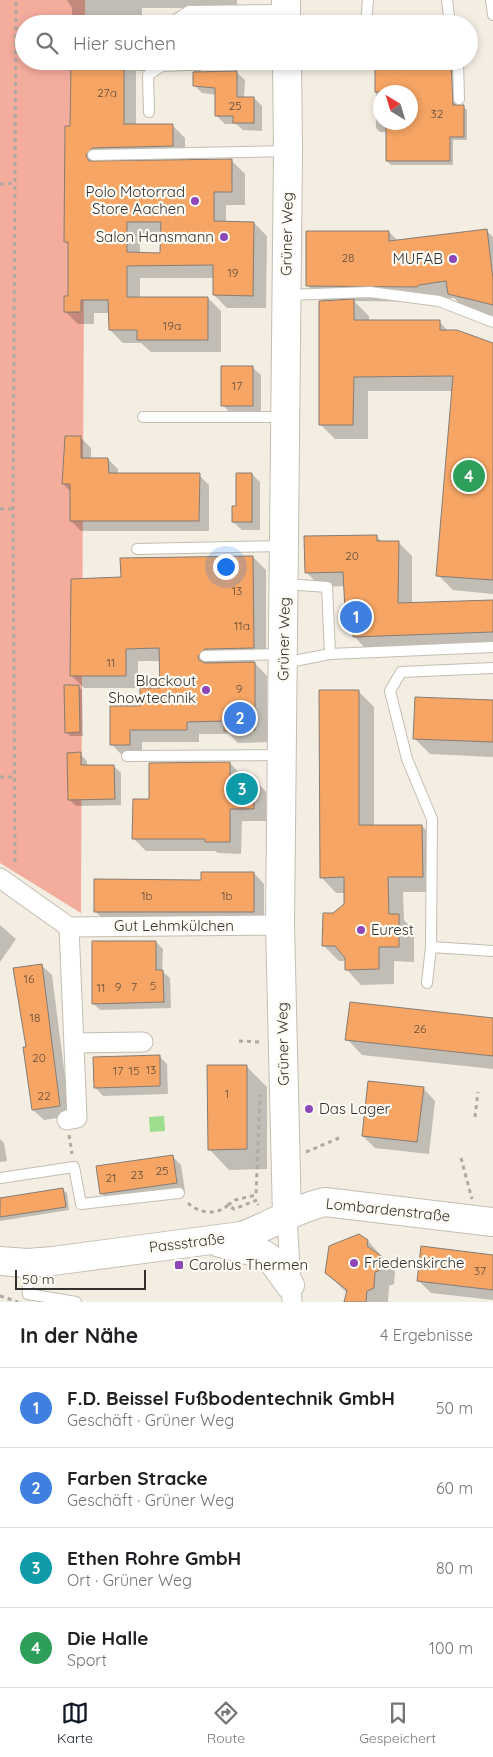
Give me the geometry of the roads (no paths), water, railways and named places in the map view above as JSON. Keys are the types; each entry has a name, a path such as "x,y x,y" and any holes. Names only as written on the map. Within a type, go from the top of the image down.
{"street":[{"name":"Grüner Weg","path":"287,70 285,546 280,925 287,1218"},
{"path":"0,878 68,926 77,1118 67,1120"},
{"name":"Gut Lehmkülchen","path":"68,926 280,925"},
{"path":"74,1043 143,1042"},
{"name":"Lombardenstraße","path":"287,1218 314,1204 325,1202 493,1222"},
{"path":"287,1218 291,1294"},
{"name":"Passstraße","path":"13,1262 211,1241 241,1236 287,1218"},
{"path":"211,1241 263,1254 272,1260 291,1294"}],"lane":[{"path":"367,15 368,0"},
{"path":"447,0 449,15"},
{"path":"491,0 493,15"},
{"path":"183,15 190,11 286,11"},
{"path":"149,112 148,75 156,70"},
{"path":"458,70 459,99"},
{"path":"93,155 288,152"},
{"path":"286,295 370,292 439,302 493,322"},
{"path":"144,417 286,417"},
{"path":"136,549 285,546"},
{"path":"284,584 327,587 330,654"},
{"path":"204,656 283,659 330,654 493,646"},
{"path":"428,983 431,947 432,819 407,759 390,691 401,672 493,668"},
{"path":"128,756 282,755"},
{"path":"431,947 493,951"},
{"path":"0,1178 74,1167 81,1204 179,1193"},
{"path":"13,1262 28,1294 76,1302"}],"place":[{"name":"Polo Motorrad Store Aachen","path":"195,201"},
{"name":"Salon Hansmann","path":"224,237"},
{"name":"MUFAB","path":"453,259"},
{"name":"Die Halle","path":"469,476"},
{"name":"F.D. Beissel Fußbodentechnik GmbH","path":"356,617"},
{"name":"Blackout Showtechnik","path":"206,690"},
{"name":"Farben Stracke","path":"240,718"},
{"name":"Ethen Rohre GmbH","path":"242,789"},
{"name":"Eurest","path":"361,930"},
{"name":"Das Lager","path":"309,1109"},
{"name":"Friedenskirche","path":"354,1263"},
{"name":"Carolus Thermen","path":"179,1265"}]}
